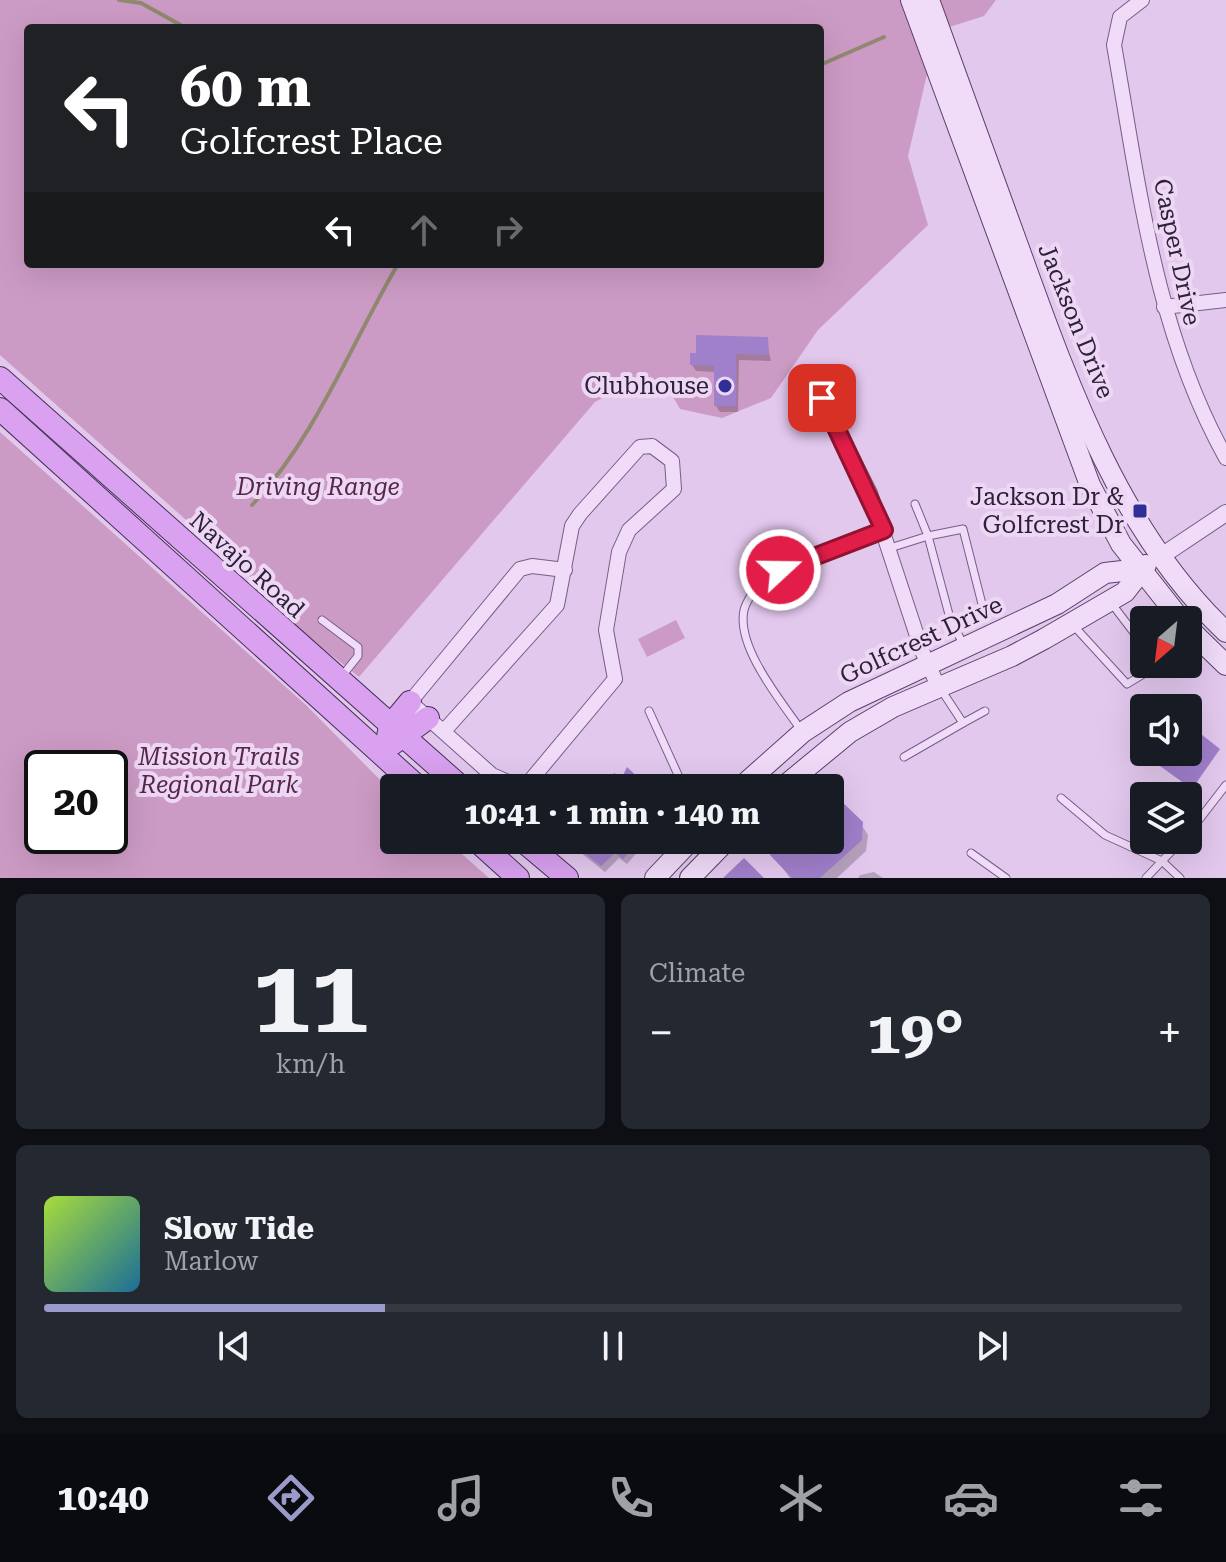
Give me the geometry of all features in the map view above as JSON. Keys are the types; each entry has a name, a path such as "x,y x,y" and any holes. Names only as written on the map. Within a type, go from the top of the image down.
{"main road":[{"name":"Jackson Drive","path":"911,0 1064,423 1090,485 1121,544 1170,606"},
{"name":"Jackson Drive","path":"929,0 1040,305 1083,411 1143,531 1200,606 1226,632"},
{"name":"Navajo Road","path":"0,378 338,681 393,736 443,774"},
{"name":"Navajo Road","path":"0,409 404,774"},
{"name":"Golfcrest Drive","path":"756,774 803,732 849,702 1057,604 1105,573 1140,569 1163,555"},
{"name":"Golfcrest Drive","path":"799,774 850,732 938,686 1012,656 1110,602 1125,592 1140,569"},
{"path":"1202,646 1226,665"},
{"path":"274,656 316,681 393,736 410,774"},
{"path":"393,736 410,702"},
{"path":"393,736 436,725"},
{"path":"491,854 518,878"},
{"path":"539,854 567,878"},
{"path":"655,878 678,854"},
{"path":"690,878 713,854"}],"street":[{"name":"Casper Drive","path":"1142,0 1120,17 1114,45 1164,307 1178,355 1226,458"},
{"path":"1164,307 1226,300"},
{"path":"811,375 870,493 938,686"},
{"path":"436,725 557,605 565,570 572,526 634,452 640,447 652,446 672,461 674,489 629,530 619,552 606,630 607,648 616,668 615,679 530,781 517,786 492,775 410,702 520,569 532,566 565,570"},
{"name":"Golfcrest Drive","path":"1163,555 1226,513"}],"lane":[{"path":"915,504 928,536 951,622 965,647"},
{"path":"890,548 963,529 984,612 996,634"},
{"path":"780,570 782,584 775,592 764,593 756,586 753,576 759,567 769,564 780,570 884,530"},
{"path":"756,586 744,610 744,633 766,679 803,732"},
{"path":"1110,602 1130,628"},
{"path":"951,622 984,612"},
{"path":"322,620 358,647 358,656 338,681"},
{"path":"1071,623 1127,684 1136,678"},
{"path":"938,686 963,723"},
{"path":"649,711 678,774"},
{"path":"904,757 985,711"},
{"path":"1202,817 1225,788"},
{"path":"1061,798 1118,844 1162,861 1180,878"},
{"path":"971,853 1006,878"},
{"path":"1146,878 1169,854"}],"green space":[{"name":"Driving Range","path":"0,0 996,0 984,16 937,31 908,156 928,225 818,330 771,398 722,418 680,409 665,383 638,379 595,402 359,677 293,625 299,620 0,355"},
{"name":"Mission Trails Regional Park","path":"0,432 307,706 380,780 380,854 462,854 489,878 0,878"},
{"path":"676,620 685,638 647,657 638,639"}],"building":[{"name":"Clubhouse","path":"696,335 768,337 769,355 736,354 736,406 714,406 714,366 690,365 690,353 696,353"},
{"path":"1202,735 1220,749 1197,782 1182,782 1160,766 1202,766"},
{"path":"844,804 863,822 862,840 820,878 792,878 770,855 844,854"},
{"path":"585,854 614,854 601,866"},
{"path":"744,858 764,878 723,878"}],"waterway":[{"path":"119,0 141,3 179,24"},
{"path":"824,63 884,37"},
{"path":"252,505 275,478 314,420 396,268"}],"place":[{"name":"Clubhouse","path":"725,386"},
{"name":"Jackson Dr & Golfcrest Dr","path":"1140,511"}],"route":[{"path":"780,570 884,530 870,493 822,398"}]}
